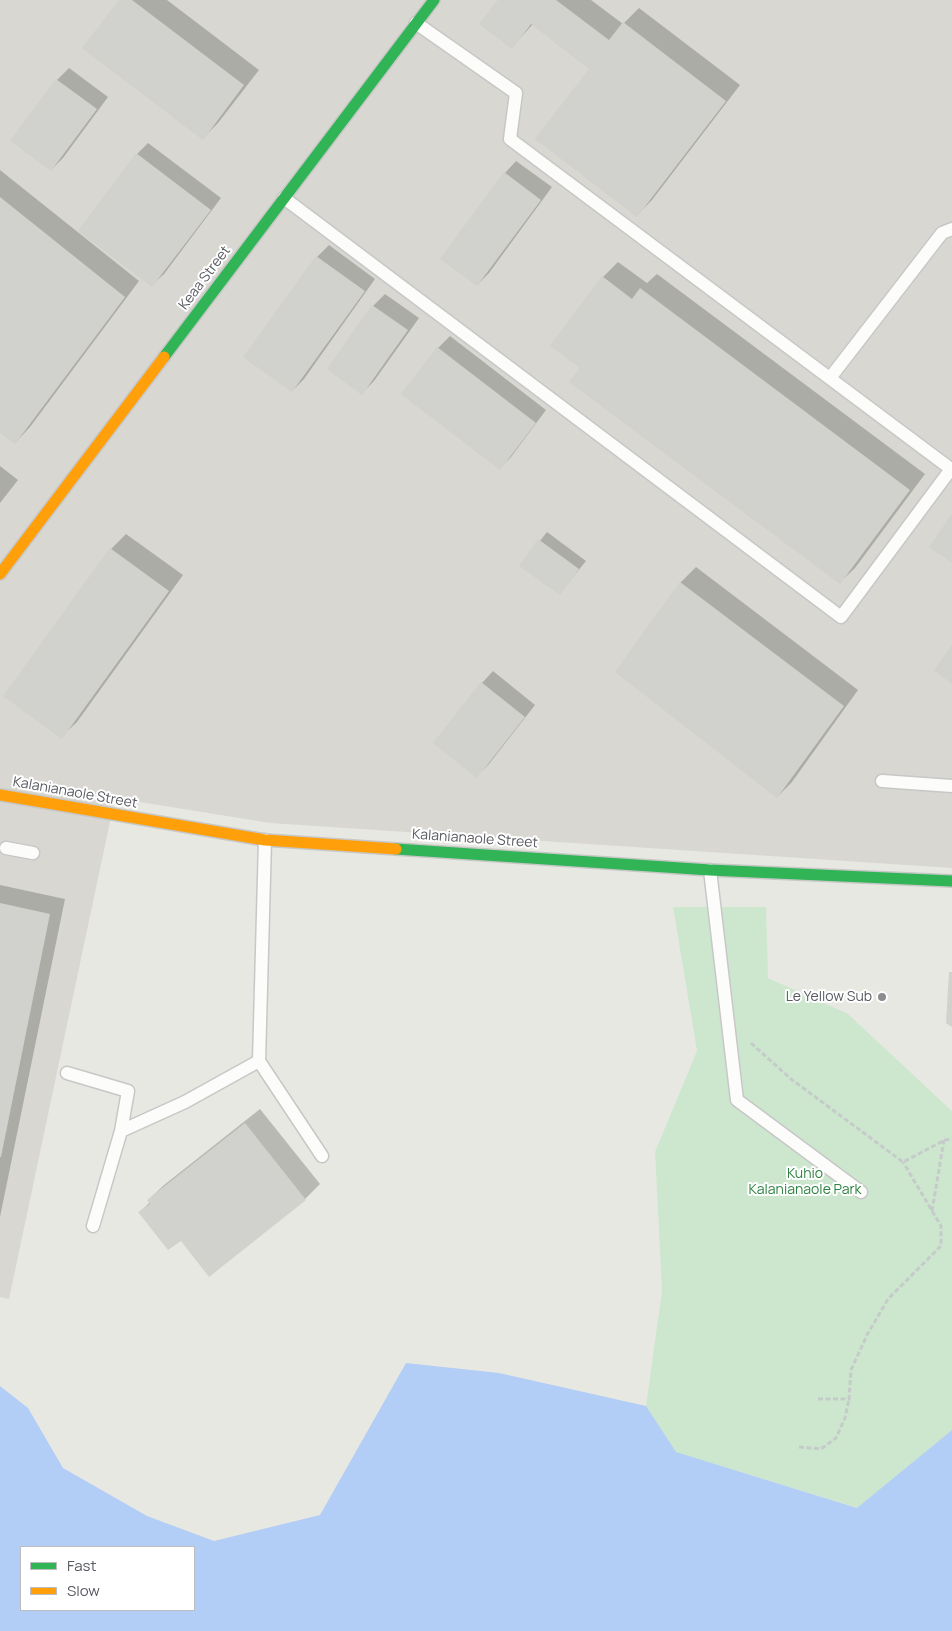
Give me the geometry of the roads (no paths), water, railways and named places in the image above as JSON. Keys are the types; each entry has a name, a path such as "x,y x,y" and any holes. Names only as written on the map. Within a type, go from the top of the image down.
{"main road":[{"name":"Keaa Street","path":"0,574 434,0"},
{"name":"Kalanianaole Street","path":"0,795 265,840 710,870 952,881"}],"lane":[{"path":"284,198 841,617 951,469 510,139 516,93 416,23"},
{"path":"830,378 942,233 952,229"},
{"path":"882,781 952,786"},
{"path":"265,840 259,1061 322,1156"},
{"path":"6,848 33,853"},
{"path":"710,870 737,1100 862,1192"},
{"path":"121,1131 185,1102 259,1061"},
{"path":"66,1073 128,1091 121,1131 93,1226"}],"water":[{"path":"406,1363 499,1373 646,1406 676,1452 857,1508 952,1430 952,1631 0,1631 0,1386 28,1408 63,1468 147,1516 214,1541 320,1515"}],"place":[{"name":"Le Yellow Sub","path":"882,997"}],"park label":[{"name":"Kuhio Kalanianaole Park","path":"805,1182"}]}
